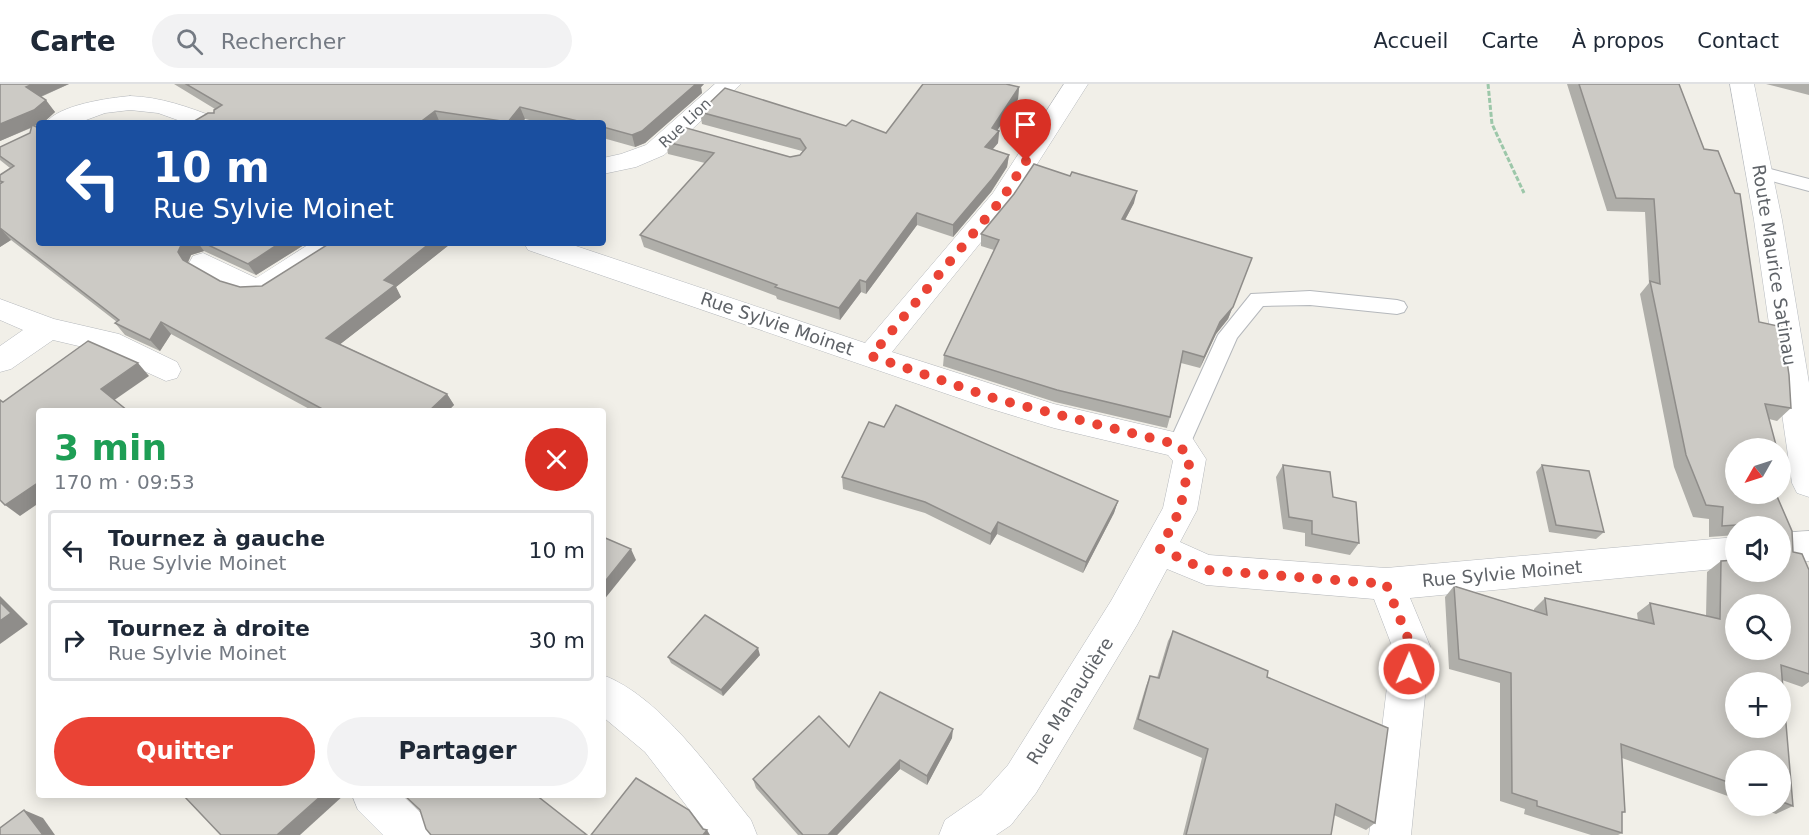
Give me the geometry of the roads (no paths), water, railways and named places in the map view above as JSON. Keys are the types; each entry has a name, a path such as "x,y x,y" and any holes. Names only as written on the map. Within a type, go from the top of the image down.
{"street":[{"name":"Rue Lion","path":"606,165 627,161 655,150 692,131 729,84"},
{"path":"871,356 1002,199 1076,84"},
{"name":"Route Maurice Satinau","path":"1742,84 1805,431 1809,483"},
{"path":"65,120 95,108 138,103 156,105 199,120"},
{"path":"203,263 254,289 260,289 326,246"},
{"name":"Rue Sylvie Moinet","path":"547,246 996,399 1179,445"},
{"path":"0,309 48,328 108,342 166,370"},
{"path":"0,360 48,328"},
{"path":"1160,549 1180,510 1190,459 1179,445"},
{"path":"1791,547 1809,546"},
{"name":"Rue Sylvie Moinet","path":"1160,549 1206,570 1386,584 1725,553"},
{"name":"Rue Mahaudière","path":"960,835 996,810 1022,779 1124,613 1160,549"},
{"path":"1386,584 1411,646 1390,835"},
{"path":"606,695 659,738 736,835"},
{"path":"376,798 413,835"}],"lane":[{"path":"1759,172 1809,185"},
{"path":"1179,445 1228,335 1258,298 1310,298 1397,307"}]}
